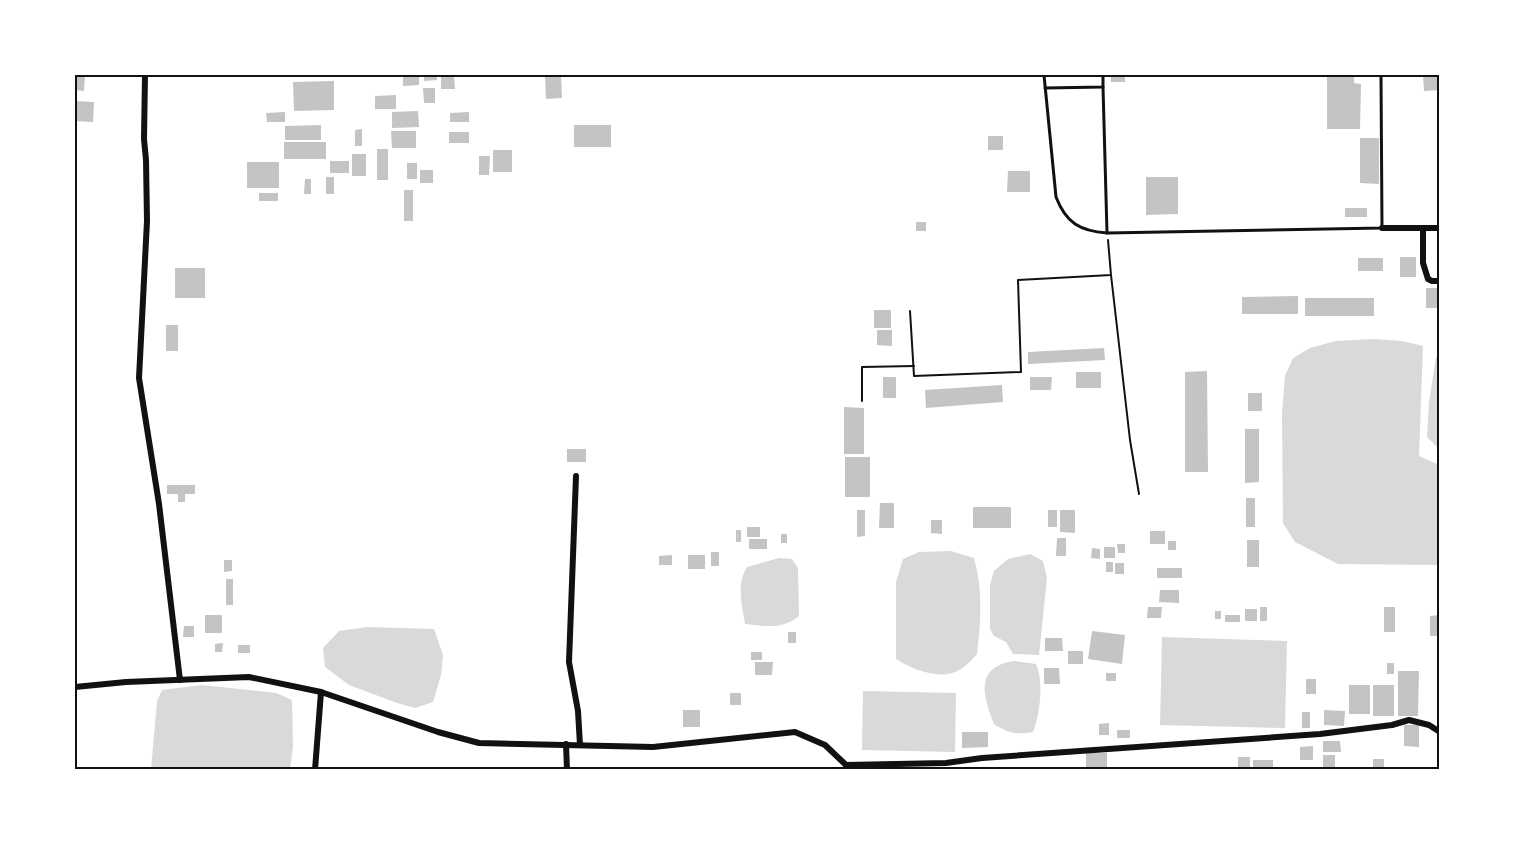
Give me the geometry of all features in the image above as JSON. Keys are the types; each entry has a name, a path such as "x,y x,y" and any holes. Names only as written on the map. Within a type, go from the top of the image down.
{"street":[{"path":"145,75 144,139 147,221 139,378 159,504 180,680"},
{"path":"1382,228 1440,228"},
{"path":"1423,228 1423,263 1428,279 1440,281"},
{"path":"576,477 569,662 578,711 580,745"},
{"path":"75,687 126,682 249,677 321,692 438,732 479,743 653,747 795,732 825,745 847,767 946,762 1320,734 1392,725 1409,720 1429,725 1440,732"},
{"path":"315,770 321,692"},
{"path":"566,744 567,770"}],"lane":[{"path":"1044,75 1056,197 1062,212 1077,226 1089,232 1107,233 1382,228 1381,75"},
{"path":"1102,75 1107,233"},
{"path":"1045,88 1103,87"}],"path":[{"path":"1107,233 1130,441 1139,494"},
{"path":"910,311 914,376 1021,372 1018,280 1111,275"},
{"path":"862,400 862,368 914,366"}],"shaded area":[{"path":"1374,339 1402,341 1423,346 1419,456 1440,465 1440,565 1338,564 1295,542 1283,523 1282,414 1285,376 1293,358 1310,348 1336,341"},
{"path":"1440,355 1440,450 1427,437 1429,402 1436,357"},
{"path":"951,551 974,558 979,582 980,606 977,654 959,670 936,674 918,670 896,659 896,582 903,559 919,552"},
{"path":"1030,554 1043,561 1047,578 1039,655 1013,654 1006,642 994,636 990,629 990,585 994,571 1008,559"},
{"path":"779,558 792,559 798,568 799,616 780,625 745,624 741,587 747,567"},
{"path":"368,627 434,629 443,655 441,675 433,702 415,708 397,703 349,685 325,667 323,648 339,631"},
{"path":"1162,637 1287,641 1285,728 1160,725"},
{"path":"1014,661 1036,664 1038,671 1040,698 1033,732 1012,732 994,724 987,703 985,684 987,676 992,669 1001,664"},
{"path":"202,685 276,693 292,700 293,746 290,770 151,770 157,701 162,690"},
{"path":"863,691 956,693 955,752 862,750"}],"building":[{"path":"75,75 85,75 84,91 75,90"},
{"path":"403,75 419,75 419,85 403,86"},
{"path":"424,75 437,75 437,80 424,81"},
{"path":"441,75 454,75 455,89 441,89"},
{"path":"545,75 561,75 562,98 546,99"},
{"path":"1111,75 1125,75 1125,82 1111,82"},
{"path":"1327,75 1354,75 1354,83 1361,84 1360,129 1327,129"},
{"path":"1423,75 1440,75 1440,90 1424,91"},
{"path":"334,81 334,110 294,111 293,82"},
{"path":"423,88 435,88 435,103 424,103"},
{"path":"396,95 396,109 375,109 375,96"},
{"path":"75,101 94,102 93,122 75,121"},
{"path":"418,111 419,127 392,128 392,112"},
{"path":"285,112 285,122 267,122 266,113"},
{"path":"469,112 469,122 450,122 450,113"},
{"path":"321,125 321,140 285,140 285,126"},
{"path":"574,125 611,125 611,147 574,147"},
{"path":"362,129 362,146 355,146 355,130"},
{"path":"391,131 416,131 416,148 392,148"},
{"path":"449,132 469,132 469,143 449,143"},
{"path":"988,136 1003,136 1003,150 988,150"},
{"path":"1360,138 1379,138 1379,184 1360,183"},
{"path":"284,142 326,142 326,159 284,159"},
{"path":"377,149 388,149 388,180 377,180"},
{"path":"493,150 512,150 512,172 493,172"},
{"path":"352,154 366,154 366,176 352,176"},
{"path":"479,156 490,156 489,175 479,175"},
{"path":"330,161 349,161 349,173 330,173"},
{"path":"247,162 279,162 279,188 247,188"},
{"path":"407,163 417,163 417,179 407,179"},
{"path":"420,170 433,170 433,183 420,183"},
{"path":"1008,171 1030,171 1030,192 1007,192"},
{"path":"326,177 334,177 334,194 326,194"},
{"path":"1146,177 1178,177 1178,214 1146,215"},
{"path":"305,179 311,179 311,194 304,194"},
{"path":"404,190 413,190 413,221 404,221"},
{"path":"259,193 278,193 278,201 259,201"},
{"path":"1345,208 1367,208 1367,217 1345,217"},
{"path":"916,222 926,222 926,231 916,231"},
{"path":"1400,257 1416,257 1416,277 1400,277"},
{"path":"1358,258 1383,258 1383,271 1358,271"},
{"path":"175,268 205,268 205,298 175,298"},
{"path":"1426,288 1440,288 1440,308 1426,308"},
{"path":"1298,296 1298,314 1242,314 1242,297"},
{"path":"1305,298 1374,298 1374,316 1305,316"},
{"path":"874,310 891,310 891,328 874,328"},
{"path":"166,325 178,325 178,351 166,351"},
{"path":"877,330 892,330 892,346 877,345"},
{"path":"1104,348 1105,360 1028,364 1028,352"},
{"path":"1207,371 1208,472 1185,472 1185,372"},
{"path":"1076,372 1101,372 1101,388 1076,388"},
{"path":"883,377 896,377 896,398 883,398"},
{"path":"1030,377 1052,377 1051,390 1030,390"},
{"path":"1002,385 1003,402 926,408 925,390"},
{"path":"1248,393 1262,393 1262,411 1248,411"},
{"path":"844,407 864,408 864,454 844,454"},
{"path":"1245,429 1259,429 1259,482 1245,483"},
{"path":"567,449 586,449 586,462 567,462"},
{"path":"845,457 870,457 870,497 845,497"},
{"path":"167,485 195,485 195,494 185,494 185,502 178,502 178,494 167,494"},
{"path":"1246,498 1255,498 1255,527 1246,527"},
{"path":"880,503 894,503 894,528 879,528"},
{"path":"973,507 1011,507 1011,528 973,528"},
{"path":"857,510 865,510 865,536 857,537"},
{"path":"1048,510 1057,510 1057,527 1048,527"},
{"path":"1060,510 1075,510 1075,533 1060,532"},
{"path":"931,520 942,520 942,534 931,533"},
{"path":"747,527 760,527 760,537 747,537"},
{"path":"736,530 741,530 741,542 736,542"},
{"path":"1150,531 1165,531 1165,544 1150,544"},
{"path":"781,534 787,534 787,543 781,543"},
{"path":"1057,538 1066,538 1066,556 1056,556"},
{"path":"749,539 767,539 767,549 749,549"},
{"path":"1247,540 1259,540 1259,567 1247,567"},
{"path":"1168,541 1176,541 1176,550 1168,550"},
{"path":"1117,544 1125,544 1125,553 1118,553"},
{"path":"1104,547 1115,547 1115,558 1104,558"},
{"path":"1092,548 1100,549 1100,559 1091,558"},
{"path":"711,552 719,552 719,566 711,566"},
{"path":"672,555 672,565 659,565 659,556"},
{"path":"688,555 705,555 705,569 688,569"},
{"path":"224,560 232,560 232,571 224,572"},
{"path":"1106,562 1113,562 1113,572 1106,572"},
{"path":"1115,563 1124,563 1124,574 1115,574"},
{"path":"1157,568 1182,568 1182,578 1157,578"},
{"path":"226,579 233,579 233,605 226,605"},
{"path":"1160,590 1179,590 1179,603 1159,602"},
{"path":"1148,607 1162,607 1161,618 1147,618"},
{"path":"1260,607 1267,607 1267,621 1260,621"},
{"path":"1384,607 1395,607 1395,632 1384,632"},
{"path":"1245,609 1257,609 1257,621 1245,621"},
{"path":"1215,611 1221,611 1221,619 1215,619"},
{"path":"205,615 222,615 222,633 205,633"},
{"path":"1225,615 1240,615 1240,622 1225,622"},
{"path":"1440,615 1440,636 1430,636 1430,616"},
{"path":"184,626 194,626 194,637 183,637"},
{"path":"1092,631 1125,635 1122,664 1088,659"},
{"path":"788,632 796,632 796,643 788,643"},
{"path":"1045,638 1062,638 1063,651 1045,651"},
{"path":"223,643 222,652 215,652 215,644"},
{"path":"238,645 250,645 250,653 238,653"},
{"path":"1068,651 1083,651 1083,664 1068,664"},
{"path":"751,652 762,652 762,660 751,660"},
{"path":"755,662 773,662 772,675 755,675"},
{"path":"1387,663 1394,663 1394,674 1387,674"},
{"path":"1044,668 1059,668 1060,684 1044,684"},
{"path":"1398,671 1419,671 1418,716 1398,716"},
{"path":"1106,673 1116,673 1116,681 1106,681"},
{"path":"1306,679 1316,679 1316,694 1306,694"},
{"path":"1349,685 1370,685 1370,714 1349,714"},
{"path":"1373,685 1394,685 1394,716 1373,716"},
{"path":"730,693 741,693 741,705 730,705"},
{"path":"683,710 700,710 700,727 683,727"},
{"path":"1324,710 1345,711 1344,726 1324,725"},
{"path":"1302,712 1310,712 1310,728 1302,728"},
{"path":"1109,723 1109,735 1099,735 1099,724"},
{"path":"1404,725 1419,725 1419,747 1404,746"},
{"path":"1117,730 1130,730 1130,738 1117,738"},
{"path":"962,732 988,732 988,747 962,748"},
{"path":"1323,741 1340,741 1341,752 1323,752"},
{"path":"1313,746 1313,760 1300,760 1300,747"},
{"path":"1086,753 1107,753 1107,770 1086,770"},
{"path":"1323,755 1335,755 1335,767 1323,767"},
{"path":"1238,757 1250,757 1250,770 1238,770"},
{"path":"1373,759 1384,759 1384,767 1373,767"},
{"path":"1253,760 1273,760 1273,770 1253,770"}]}
